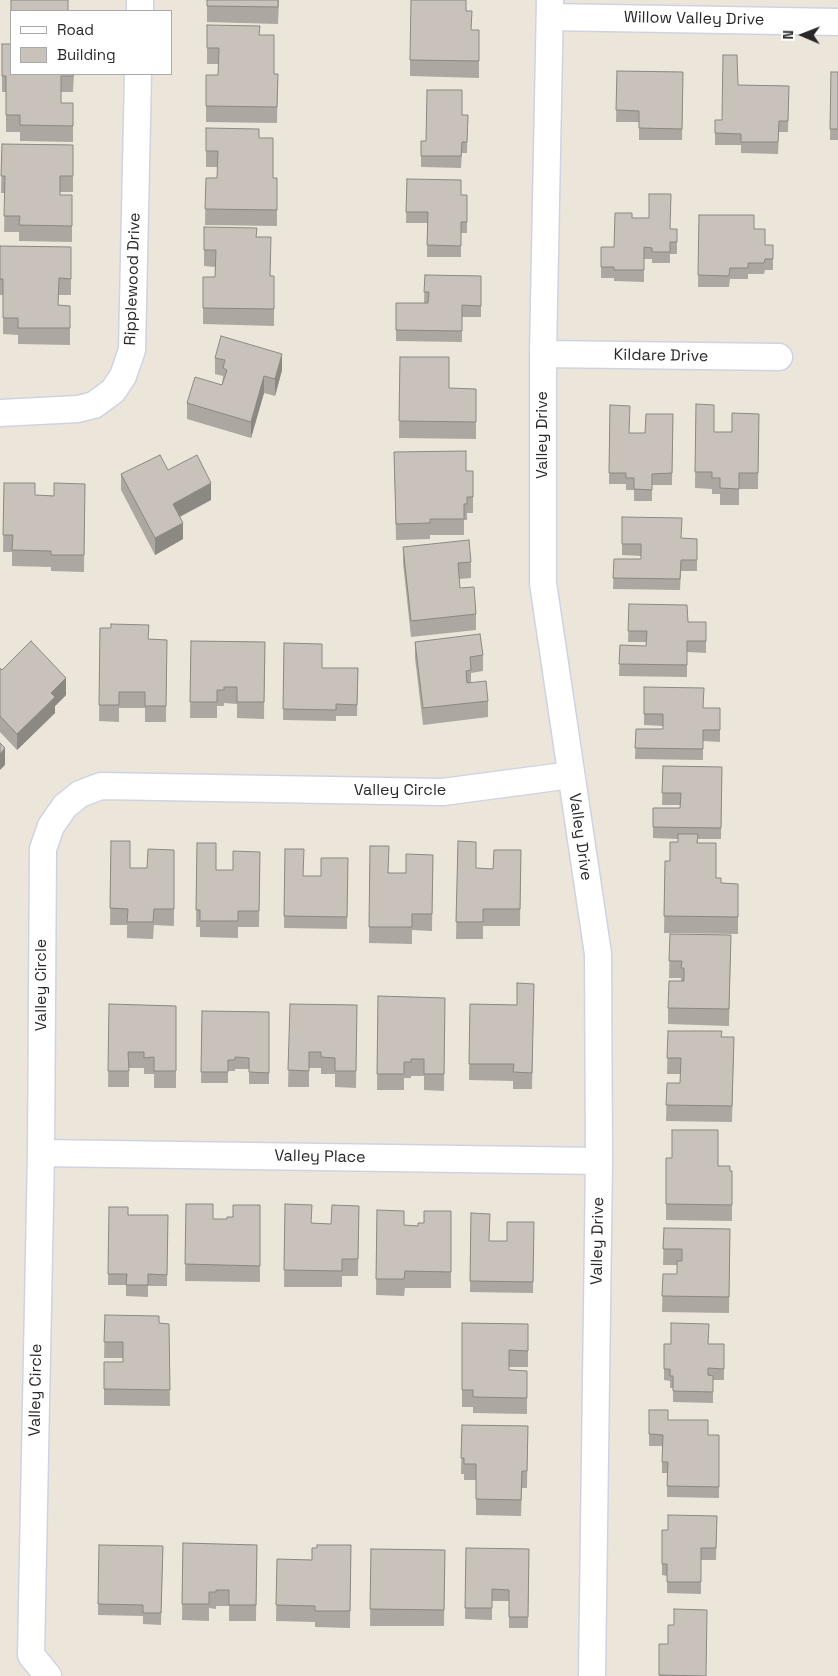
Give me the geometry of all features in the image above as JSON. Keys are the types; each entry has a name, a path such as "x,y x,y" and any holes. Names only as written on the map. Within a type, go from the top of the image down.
{"street":[{"name":"Willow Valley Drive","path":"550,8 838,22"},
{"name":"Valley Drive","path":"550,8 543,354 543,583 598,954 599,1161 592,1676"},
{"name":"Ripplewood Drive","path":"0,413 78,409 94,405 113,392 123,376 132,350 138,75"},
{"name":"Kildare Drive","path":"543,354 779,357"},
{"name":"Valley Circle","path":"48,1676 31,1655 41,1153 43,849 51,826 65,806 80,794 101,786 443,792 571,775"},
{"name":"Valley Place","path":"41,1153 599,1161"}],"building":[{"path":"11,0 68,0 68,10 11,10"},
{"path":"207,0 278,0 278,7 207,6"},
{"path":"411,0 466,0 466,11 472,11 471,30 479,30 479,61 410,60"},
{"path":"207,25 260,26 259,35 274,35 274,74 278,74 277,107 206,106 206,75 218,75 219,48 207,48"},
{"path":"2,44 10,44 10,75 74,75 61,76 61,103 73,103 73,126 20,125 20,115 6,115 6,76 2,76"},
{"path":"723,55 737,55 738,85 789,86 788,121 779,121 778,142 741,142 741,134 715,133 715,120 722,120"},
{"path":"617,71 683,72 682,129 639,128 639,111 616,110"},
{"path":"831,72 838,72 838,129 830,129"},
{"path":"427,90 462,90 462,115 468,115 467,142 462,142 461,156 421,156 421,141 426,141"},
{"path":"206,128 259,129 259,138 273,138 273,178 277,178 277,210 205,209 206,178 217,178 218,151 206,151"},
{"path":"2,144 73,145 73,176 60,176 60,195 72,195 72,226 19,225 20,216 4,216 5,176 1,176"},
{"path":"407,179 461,180 461,195 467,195 467,222 461,222 461,246 427,245 428,212 406,212"},
{"path":"649,194 671,194 670,229 677,229 677,242 670,242 670,252 652,252 652,248 644,247 644,270 614,270 614,267 601,267 601,247 614,247 615,213 632,213 632,218 649,218"},
{"path":"699,215 754,215 754,229 765,229 765,245 773,245 773,259 765,259 764,263 748,263 748,268 730,268 729,276 698,275"},
{"path":"204,227 257,228 256,237 271,237 270,276 274,276 274,309 203,308 203,277 215,277 216,250 204,250"},
{"path":"0,246 71,247 71,279 59,278 58,305 70,306 70,328 18,328 18,318 3,318 3,279 0,279"},
{"path":"425,275 481,276 481,306 462,305 462,331 396,330 396,303 428,303 429,292 424,292"},
{"path":"221,336 282,354 275,379 264,376 251,422 187,403 195,377 222,385 227,370 223,368 225,360 215,358"},
{"path":"400,357 449,357 449,388 476,389 476,422 399,421"},
{"path":"696,404 714,405 714,432 732,432 732,413 759,414 758,473 739,473 739,489 720,488 720,478 712,478 712,472 695,472"},
{"path":"610,405 630,406 629,433 645,433 646,414 673,414 672,473 652,474 652,490 634,489 634,478 626,478 626,473 609,473"},
{"path":"466,451 466,471 473,471 473,497 467,497 467,504 464,504 464,519 430,519 430,523 396,524 394,452"},
{"path":"160,455 168,470 197,455 211,483 173,504 183,523 155,538 121,474"},
{"path":"4,483 35,483 35,495 54,496 54,483 85,484 84,555 51,555 51,551 12,550 13,535 3,535"},
{"path":"622,517 682,518 681,538 697,539 697,560 681,560 680,579 613,578 614,559 641,559 641,544 622,544"},
{"path":"469,540 471,562 458,563 460,588 474,587 476,614 411,621 403,547"},
{"path":"629,604 687,605 688,622 706,622 706,641 687,641 687,665 619,664 620,645 646,646 647,631 628,631"},
{"path":"111,624 149,625 148,639 167,640 166,706 145,706 145,692 119,692 119,705 99,705 100,628 111,628"},
{"path":"480,634 483,655 470,657 471,670 466,671 467,683 486,681 488,701 423,708 415,642"},
{"path":"31,641 66,678 51,693 55,697 17,734 0,716 0,668 2,670"},
{"path":"191,641 265,642 264,702 237,702 237,687 224,687 224,690 217,690 217,702 190,702"},
{"path":"284,643 322,644 322,668 358,668 357,705 336,704 336,710 283,709"},
{"path":"644,687 704,688 703,708 720,708 720,730 703,730 703,749 635,748 636,729 663,729 663,714 644,714"},
{"path":"0,743 5,748 0,754"},
{"path":"663,766 722,767 721,828 653,827 653,808 680,808 681,793 662,793"},
{"path":"678,834 698,834 697,843 716,843 716,878 721,878 721,883 738,884 738,917 664,916 665,861 670,861 670,842 678,842"},
{"path":"111,841 130,841 130,868 147,868 148,849 174,850 174,909 154,909 153,922 127,922 128,909 110,908"},
{"path":"458,841 476,842 476,868 493,869 494,850 521,850 520,909 483,909 483,922 456,922"},
{"path":"197,843 216,843 216,870 233,870 233,851 260,852 259,911 238,911 238,921 200,921 200,910 196,910"},
{"path":"370,846 389,846 388,873 406,873 406,854 433,855 432,914 412,914 412,927 369,927"},
{"path":"285,849 304,849 303,876 321,876 321,858 348,858 347,917 284,916"},
{"path":"670,934 731,935 729,1009 668,1008 669,981 684,981 684,968 681,968 682,961 669,961"},
{"path":"517,983 534,984 532,1073 513,1072 514,1064 469,1064 470,1004 517,1005"},
{"path":"378,996 445,998 444,1074 424,1074 424,1059 411,1059 411,1062 404,1062 404,1074 377,1074"},
{"path":"109,1004 176,1006 176,1071 154,1071 154,1057 144,1058 144,1052 128,1052 129,1071 108,1071"},
{"path":"290,1004 357,1005 356,1071 335,1071 335,1058 321,1057 321,1052 309,1052 309,1071 288,1070"},
{"path":"202,1011 269,1012 269,1073 249,1072 249,1058 235,1057 235,1060 228,1060 228,1072 201,1072"},
{"path":"668,1031 722,1031 721,1037 734,1037 732,1106 666,1105 667,1083 680,1083 681,1058 667,1058"},
{"path":"672,1130 718,1130 718,1166 730,1166 730,1171 732,1171 732,1205 666,1204 666,1158 672,1158"},
{"path":"186,1204 213,1204 213,1219 233,1217 233,1205 260,1205 260,1266 185,1264"},
{"path":"285,1204 312,1205 311,1223 331,1224 332,1205 359,1206 358,1259 342,1259 342,1271 284,1270"},
{"path":"109,1207 128,1207 128,1215 168,1215 167,1275 148,1274 148,1285 126,1285 127,1274 108,1274"},
{"path":"377,1210 404,1211 404,1225 418,1226 418,1223 424,1223 424,1211 451,1211 451,1272 405,1271 404,1279 376,1279"},
{"path":"471,1213 490,1214 489,1241 507,1241 507,1222 534,1222 533,1282 470,1281"},
{"path":"664,1228 730,1229 729,1297 662,1296 663,1274 677,1274 677,1261 682,1261 682,1249 663,1249"},
{"path":"105,1315 159,1316 159,1323 169,1324 170,1390 104,1389 104,1362 123,1362 123,1342 104,1342"},
{"path":"462,1323 528,1324 528,1351 509,1350 509,1370 527,1371 527,1398 473,1397 473,1390 462,1390"},
{"path":"671,1323 709,1324 708,1344 724,1344 724,1369 708,1368 708,1375 713,1376 713,1392 673,1391 673,1376 670,1376 670,1369 664,1369 664,1344 671,1344"},
{"path":"649,1410 668,1410 668,1420 708,1420 708,1435 719,1435 719,1487 667,1486 668,1462 662,1462 663,1435 649,1434"},
{"path":"462,1425 528,1426 527,1471 522,1471 521,1500 476,1499 476,1464 464,1464 464,1458 461,1458"},
{"path":"668,1515 717,1516 716,1548 701,1548 701,1582 667,1582 667,1564 662,1564 662,1530 668,1530"},
{"path":"183,1543 257,1545 256,1605 229,1605 229,1590 209,1592 209,1604 182,1604"},
{"path":"99,1545 163,1546 161,1613 143,1613 143,1605 98,1604"},
{"path":"317,1545 351,1545 350,1611 315,1611 315,1606 276,1605 277,1559 312,1560 312,1548 317,1548"},
{"path":"466,1548 529,1549 528,1617 509,1617 509,1590 492,1589 492,1608 465,1608"},
{"path":"371,1549 445,1550 444,1610 370,1609"},
{"path":"674,1609 707,1610 706,1676 659,1675 659,1644 668,1644 668,1625 674,1625"}]}
